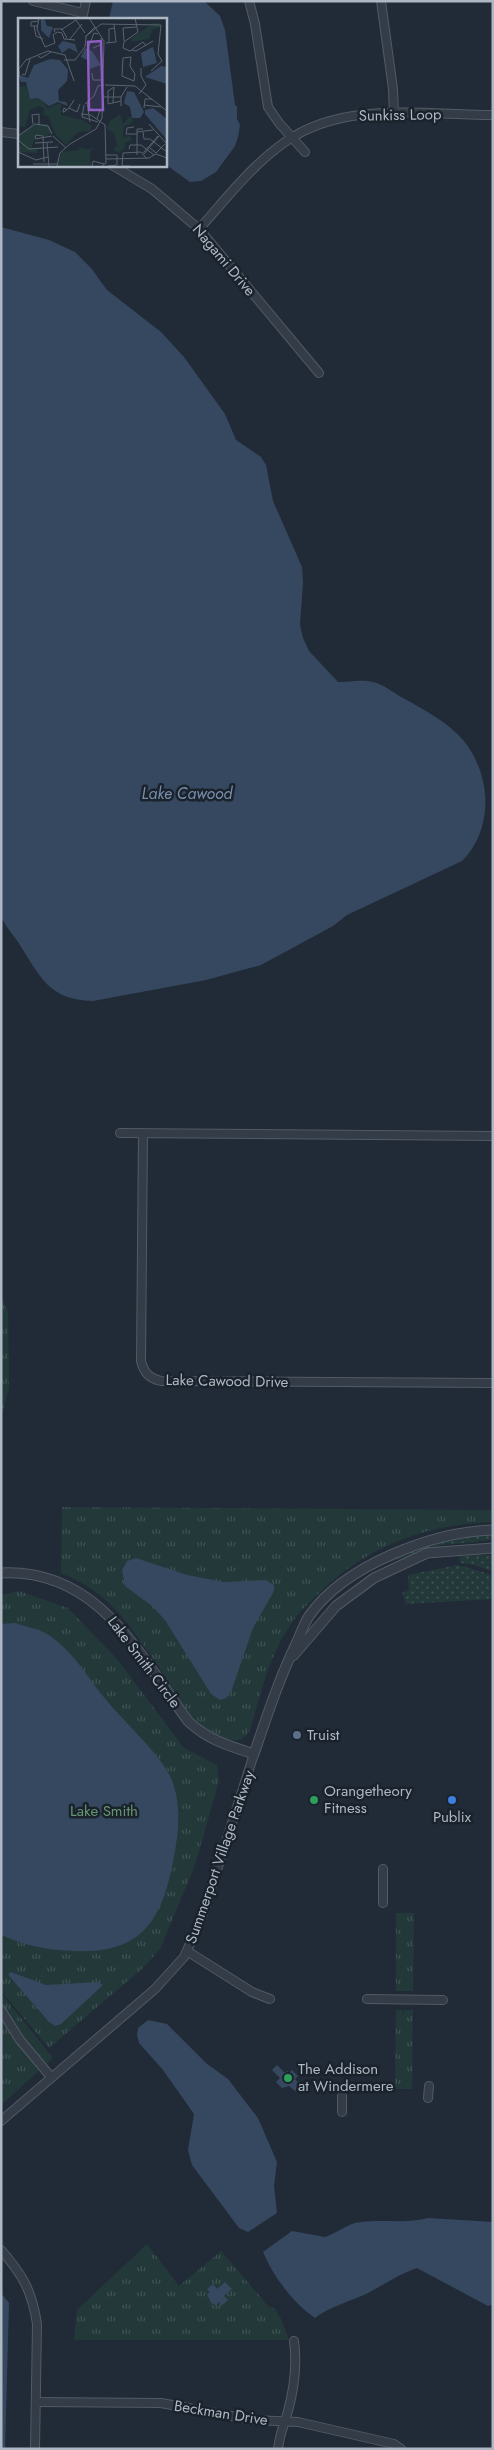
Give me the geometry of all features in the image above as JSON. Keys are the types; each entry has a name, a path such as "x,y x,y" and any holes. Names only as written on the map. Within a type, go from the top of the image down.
{"street":[{"path":"34,1 82,16 86,1"},
{"path":"249,1 256,31 266,100 271,113 305,152"},
{"path":"382,1 394,114"},
{"name":"Sunkiss Loop","path":"199,228 262,161 292,137 321,124 363,114 493,115"},
{"path":"1,132 18,134"},
{"name":"Nagami Drive","path":"114,166 152,189 199,228 319,373"},
{"path":"120,1133 493,1136"},
{"name":"Lake Cawood Drive","path":"143,1133 141,1361 144,1371 151,1378 161,1381 493,1383"},
{"name":"Summerport Village Parkway","path":"1,2121 155,1989 172,1972 187,1951 202,1917 254,1754 286,1665 309,1617 334,1590 366,1567 416,1545 473,1531 493,1530"},
{"name":"Summerport Village Parkway","path":"286,1665 336,1606 374,1578 427,1553 493,1548"},
{"path":"366,1567 374,1578"},
{"name":"Lake Smith Circle","path":"1,1573 23,1573 48,1578 77,1590 105,1610 188,1721 197,1730 216,1741 254,1754"},
{"path":"383,1869 383,1902"},
{"path":"187,1951 252,1992 270,1999"},
{"path":"367,1999 443,2000"},
{"path":"1,2010 20,2040 51,2078"},
{"path":"428,2086 428,2098"},
{"path":"342,2096 342,2112"},
{"path":"1,2250 26,2283 34,2304 36,2324 35,2449"},
{"path":"278,2449 288,2411 296,2360 294,2341"},
{"name":"Beckman Drive","path":"36,2402 161,2403 186,2406 231,2417 298,2422 386,2442 401,2449"}],"green space":[{"path":"1,1296 8,1312 9,1388 1,1417"},
{"path":"62,1507 493,1510 493,1522 444,1528 398,1541 376,1551 336,1578 303,1608 287,1629 273,1657 250,1730 244,1738 236,1740 219,1735 200,1724 177,1699 158,1666 115,1609 90,1588 61,1573"},
{"path":"493,1532 493,1540 443,1545 384,1564 403,1553 418,1548 452,1539"},
{"path":"493,1555 493,1572 475,1565 460,1563 459,1556"},
{"path":"458,1565 493,1575 493,1599 406,1604 402,1593 409,1590 408,1575"},
{"name":"Lake Smith","path":"19,1591 68,1608 117,1659 184,1748 217,1765 219,1781 195,1865 160,1949 143,1968 49,2048 1,1991 1,1595"},
{"path":"396,1913 414,1913 413,1991 396,1991"},
{"path":"1,1993 53,2058 1,2105"},
{"path":"396,2010 402,2010 404,2014 404,2010 413,2010 412,2089 395,2089"},
{"path":"147,2244 179,2286 221,2251 269,2307 274,2308 281,2319 289,2340 74,2340 77,2310"}],"water":[{"path":"113,1 204,1 220,16 225,30 235,105 237,107 237,119 240,125 235,146 216,172 201,181 190,182 166,165 166,18 109,18"},
{"name":"Lake Cawood","path":"1,227 49,240 75,252 91,268 107,290 161,332 184,357 225,414 236,440 261,457 266,465 273,501 302,567 303,583 300,625 309,651 338,682 369,681 377,683 435,716 457,733 473,754 480,769 484,785 484,818 480,834 462,861 347,915 333,926 261,965 206,980 93,1001 78,1000 65,996 55,991 40,975 1,916"},
{"path":"136,1558 187,1575 224,1582 266,1580 274,1585 274,1591 253,1628 231,1692 226,1698 220,1700 211,1694 165,1620 152,1606 125,1586 122,1570 127,1561"},
{"name":"Lake Smith","path":"15,1623 45,1633 69,1652 107,1701 162,1763 173,1783 178,1803 178,1833 173,1862 162,1902 154,1918 144,1930 131,1940 116,1947 97,1951 55,1950 28,1945 1,1935 1,1624"},
{"path":"11,1972 46,1985 98,1982 103,1985 61,2024 55,2026 49,2022 10,1977 8,1974"},
{"path":"148,2020 167,2024 206,2063 228,2079 258,2118 277,2162 274,2186 277,2213 248,2232 239,2228 192,2165 188,2150 194,2114 163,2070 139,2043 138,2028"},
{"name":"The Addison at Windermere","path":"277,2065 285,2073 287,2071 289,2073 292,2070 298,2076 295,2079 301,2086 295,2091 289,2086 282,2088 276,2082 280,2078 272,2070"},
{"path":"428,2218 493,2222 493,2305 488,2306 417,2268 398,2276 368,2293 340,2304 315,2318 299,2305 284,2288 263,2252 292,2231 325,2237 356,2223 411,2221"},
{"path":"225,2282 232,2289 224,2296 228,2300 221,2306 219,2302 216,2305 211,2303 207,2294 210,2292 207,2289 213,2284 217,2289"},
{"path":"1,2293 9,2303 5,2449 1,2449"}],"place":[{"name":"Truist","path":"297,1735"},
{"name":"Orangetheory Fitness","path":"314,1800"},
{"name":"Publix","path":"452,1800"},
{"name":"The Addison at Windermere","path":"288,2078"}]}
